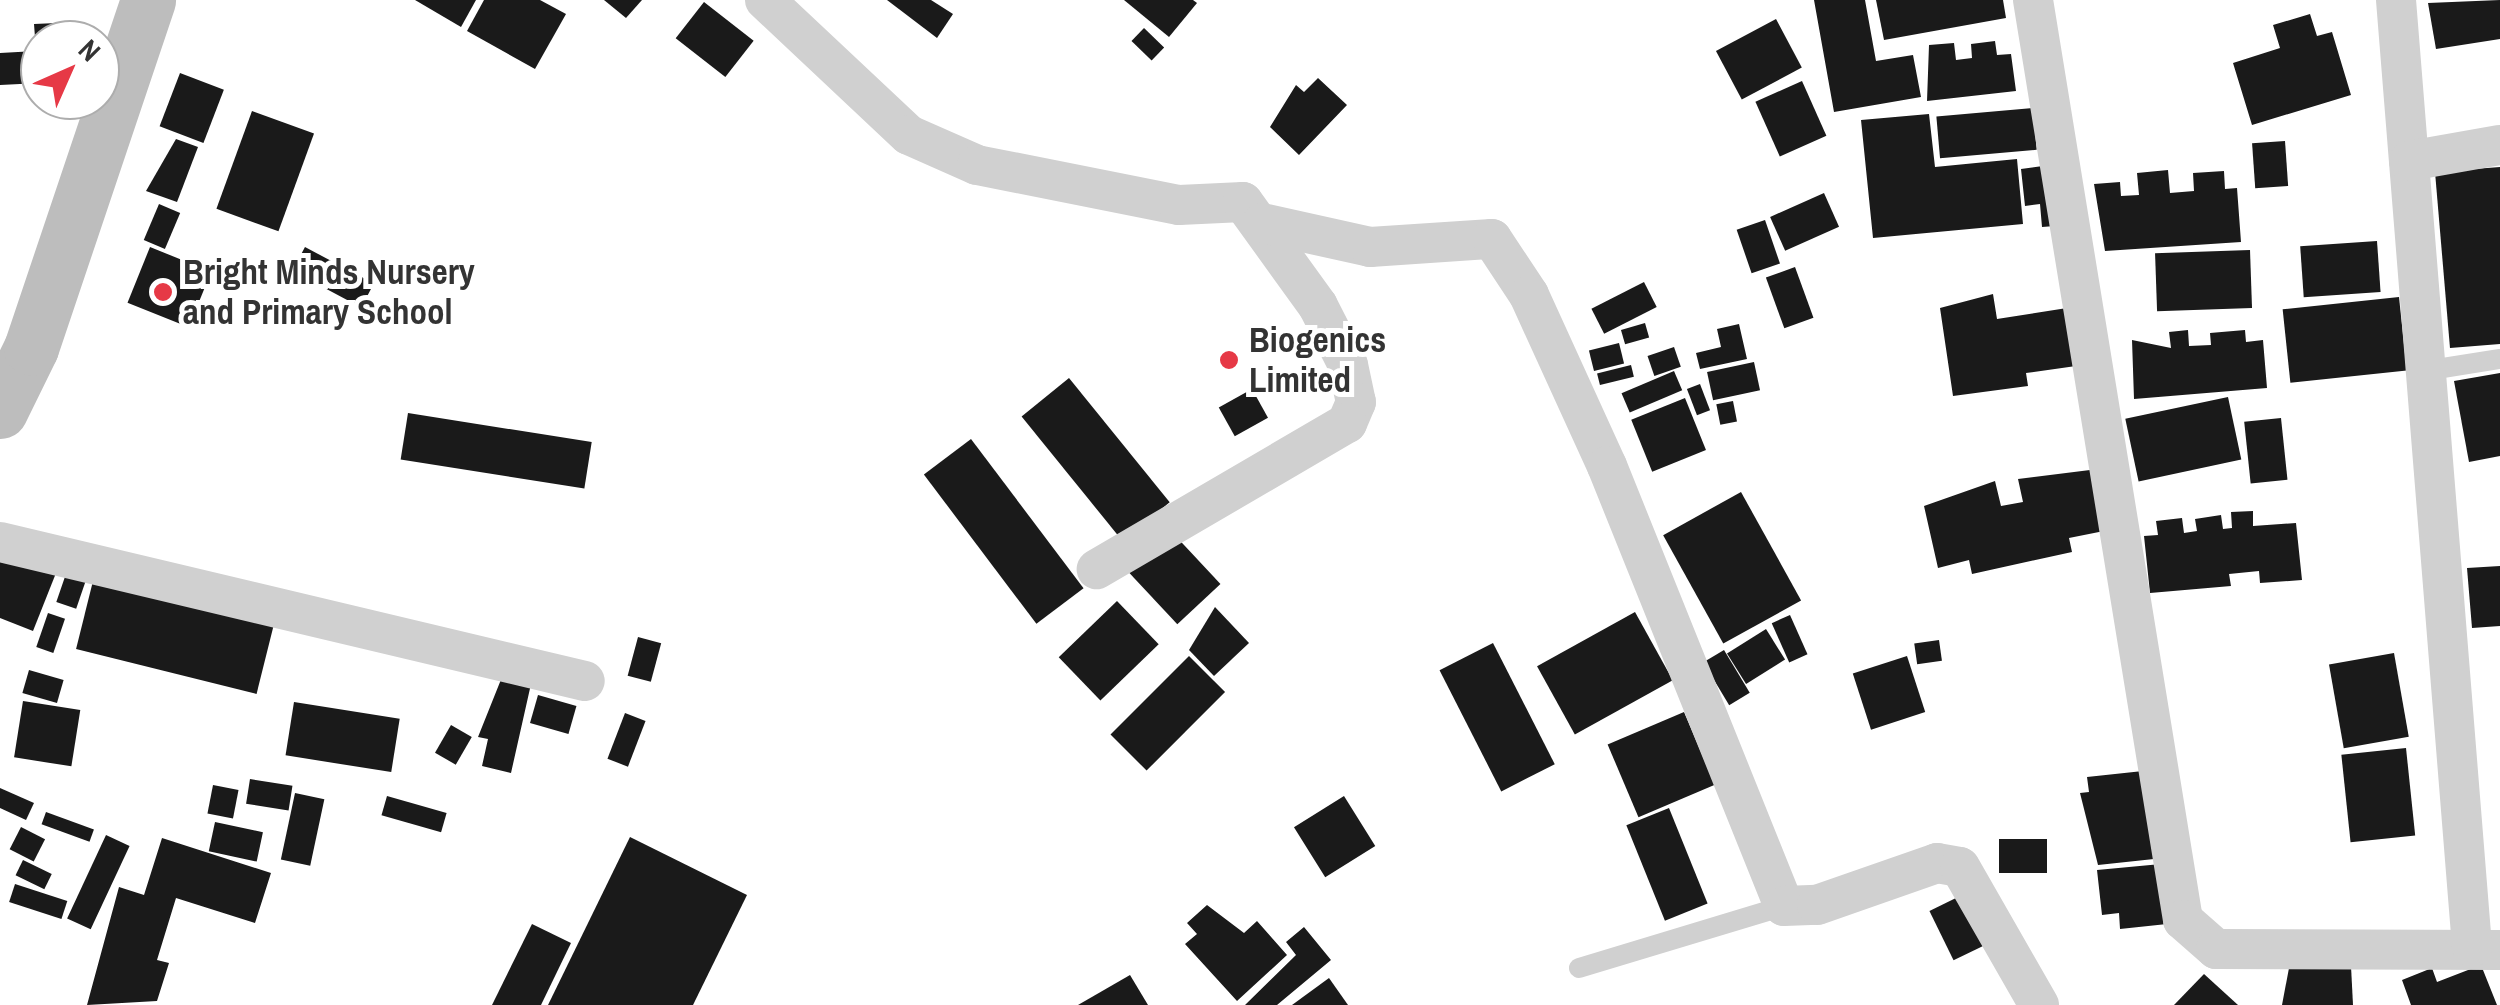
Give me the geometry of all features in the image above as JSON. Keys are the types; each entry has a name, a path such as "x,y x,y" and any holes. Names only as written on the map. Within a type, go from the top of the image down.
{"main road":[{"path":"0,412 16,346 148,0"}],"street":[{"path":"765,0 909,134 977,164 1099,192 1179,205 1230,196 1262,223 1348,365 1356,402 1347,423 1097,569"},
{"path":"2033,0 2183,920 2216,949 2486,948 2424,371 2396,0"},
{"path":"2409,161 2500,145"},
{"path":"1262,223 1370,247 1492,239 1529,294 1607,466 1784,906 1817,905 1937,863 1960,867 2039,1005"},
{"path":"0,542 584,680"}],"lane":[{"path":"2424,371 2500,358"},
{"path":"1579,968 1784,906"}],"building":[{"path":"415,0 476,0 461,27"},
{"path":"484,0 540,0 566,14 535,69 467,31"},
{"path":"604,0 642,0 626,18"},
{"path":"887,0 931,0 953,14 937,38"},
{"path":"1124,0 1193,0 1197,3 1169,37"},
{"path":"1814,0 1865,0 1876,61 1913,55 1921,97 1834,112"},
{"path":"1876,0 2003,0 2006,18 1884,40"},
{"path":"2500,0 2500,39 2436,49 2428,3"},
{"path":"704,2 754,41 725,77 676,38"},
{"path":"2310,14 2317,36 2332,32 2351,95 2252,125 2233,63 2280,48 2273,25"},
{"path":"1776,19 1802,68 1742,99 1716,51"},
{"path":"1144,28 1164,47 1152,60 1131,41"},
{"path":"1995,41 1997,55 2011,54 2016,91 1927,101 1929,45 1954,43 1956,60 1972,58 1971,44"},
{"path":"20,52 20,84 0,85 0,53"},
{"path":"180,73 224,90 203,143 160,126"},
{"path":"1318,78 1347,105 1299,155 1270,127 1296,85 1304,92"},
{"path":"1802,81 1826,136 1780,157 1755,102"},
{"path":"2033,108 2037,150 1940,158 1936,116"},
{"path":"252,111 314,134 278,231 216,209"},
{"path":"1929,114 1935,167 2017,159 2023,224 1873,238 1861,120"},
{"path":"176,139 198,147 177,202 146,191"},
{"path":"2285,141 2288,186 2255,188 2252,143"},
{"path":"2050,165 2055,226 2042,227 2040,204 2025,206 2021,169"},
{"path":"2500,167 2500,344 2450,348 2435,172"},
{"path":"2168,170 2170,193 2194,191 2193,173 2224,171 2225,189 2237,188 2241,242 2105,251 2094,184 2120,182 2121,196 2139,195 2137,173"},
{"path":"1824,193 1839,227 1785,251 1770,217"},
{"path":"159,204 180,213 165,249 144,240"},
{"path":"1765,220 1780,263 1752,273 1737,230"},
{"path":"2377,241 2381,292 2304,297 2300,246"},
{"path":"150,247 211,272 189,327 128,303"},
{"path":"305,247 374,284 361,307 292,271"},
{"path":"2250,250 2252,308 2157,311 2155,253"},
{"path":"1795,267 1813,318 1784,328 1766,278"},
{"path":"1644,282 1657,307 1604,334 1591,309"},
{"path":"1993,294 1997,319 2067,308 2076,366 2026,373 2028,386 1953,396 1940,308"},
{"path":"2399,297 2407,371 2290,383 2283,309"},
{"path":"1645,323 1649,337 1625,344 1621,330"},
{"path":"1739,324 1747,359 1700,369 1696,353 1721,347 1717,329"},
{"path":"2188,330 2189,346 2211,345 2210,333 2245,330 2246,342 2263,340 2267,388 2134,399 2132,340 2171,348 2169,332"},
{"path":"1619,343 1624,363 1594,371 1589,350"},
{"path":"1674,347 1681,367 1654,376 1648,356"},
{"path":"1754,362 1760,390 1713,400 1707,372"},
{"path":"1631,365 1634,377 1600,385 1597,373"},
{"path":"1674,371 1682,390 1630,413 1622,393"},
{"path":"2500,373 2500,456 2469,462 2454,381"},
{"path":"1069,378 1170,502 1122,541 1022,416"},
{"path":"1700,384 1710,410 1697,415 1687,389"},
{"path":"1252,389 1268,418 1235,436 1219,407"},
{"path":"2228,397 2241,460 2139,481 2125,419"},
{"path":"1685,398 1706,450 1652,472 1631,420"},
{"path":"1733,401 1737,422 1720,425 1716,404"},
{"path":"408,413 592,442 584,489 401,459"},
{"path":"2281,418 2287,480 2251,484 2244,422"},
{"path":"971,439 1084,588 1036,624 924,475"},
{"path":"2090,470 2104,531 2069,538 2072,552 1972,574 1969,560 1938,568 1924,506 1995,481 2001,506 2023,502 2018,479"},
{"path":"1741,492 1801,600 1723,644 1663,535"},
{"path":"2253,511 2253,526 2296,523 2302,580 2260,583 2259,571 2229,574 2231,586 2150,593 2144,536 2158,535 2156,521 2182,518 2184,533 2197,531 2195,519 2221,515 2223,529 2232,528 2231,512"},
{"path":"1170,530 1220,584 1177,624 1127,570"},
{"path":"0,551 56,573 33,631 0,618"},
{"path":"69,565 89,572 76,609 56,602"},
{"path":"2500,566 2500,626 2472,628 2467,568"},
{"path":"93,581 273,626 257,694 76,649"},
{"path":"1117,601 1159,644 1100,700 1059,657"},
{"path":"1215,607 1249,643 1214,676 1189,650"},
{"path":"1635,612 1673,680 1575,735 1537,666"},
{"path":"48,613 65,619 53,653 36,647"},
{"path":"1790,615 1807,654 1789,662 1772,623"},
{"path":"1766,629 1785,660 1746,684 1727,653"},
{"path":"638,637 661,643 651,682 628,676"},
{"path":"1939,640 1942,661 1917,664 1914,643"},
{"path":"1493,643 1555,764 1501,791 1440,670"},
{"path":"1724,650 1750,693 1729,705 1703,662"},
{"path":"2394,653 2409,737 2344,748 2329,664"},
{"path":"1189,656 1225,692 1147,771 1111,734"},
{"path":"1907,656 1925,712 1871,730 1853,674"},
{"path":"29,670 64,680 57,703 22,693"},
{"path":"502,677 531,684 511,773 482,766 488,739 478,737"},
{"path":"538,695 576,706 568,734 530,723"},
{"path":"23,701 80,710 71,766 14,757"},
{"path":"294,702 400,719 391,772 286,755"},
{"path":"1684,712 1715,785 1638,817 1608,744"},
{"path":"625,713 646,721 628,767 607,759"},
{"path":"451,725 472,737 456,765 435,753"},
{"path":"2406,748 2415,836 2351,842 2341,755"},
{"path":"2143,771 2154,859 2098,865 2080,793 2089,792 2087,777"},
{"path":"250,779 292,786 289,810 246,804"},
{"path":"213,785 239,790 233,818 207,813"},
{"path":"0,788 34,803 26,820 0,808"},
{"path":"295,793 324,799 310,866 281,860"},
{"path":"387,796 447,813 441,832 381,815"},
{"path":"1344,796 1375,846 1325,877 1294,827"},
{"path":"1669,808 1708,903 1665,921 1626,825"},
{"path":"46,812 94,829 89,842 42,824"},
{"path":"215,822 263,832 257,862 209,851"},
{"path":"21,827 45,839 34,862 10,849"},
{"path":"106,835 130,846 91,929 67,918"},
{"path":"630,837 747,895 693,1005 548,1005"},
{"path":"162,838 271,873 255,923 176,898 157,960 169,963 157,1001 87,1005 119,887 144,895"},
{"path":"1999,839 2047,839 2047,873 1999,873"},
{"path":"23,860 52,874 44,889 16,875"},
{"path":"2161,864 2167,924 2120,929 2119,913 2102,915 2097,870"},
{"path":"15,884 67,901 61,919 9,902"},
{"path":"1960,896 1984,945 1954,960 1929,911"},
{"path":"1207,905 1244,933 1257,921 1287,955 1237,1001 1185,944 1197,934 1187,923"},
{"path":"532,924 571,943 541,1005 492,1005"},
{"path":"1304,927 1331,960 1277,1005 1245,1005 1296,955 1286,942"},
{"path":"2481,965 2497,1005 2411,1005 2402,980 2432,968 2437,982"},
{"path":"2351,966 2353,1005 2282,1005 2289,968"},
{"path":"2204,974 2238,1005 2174,1005"},
{"path":"1130,975 1148,1005 1078,1005"},
{"path":"1329,978 1348,1005 1292,1005"}],"place":[{"name":"Bright Minds Nursery and Primary School","path":"163,292"},
{"name":"Biogenics Limited","path":"1229,360"}]}
